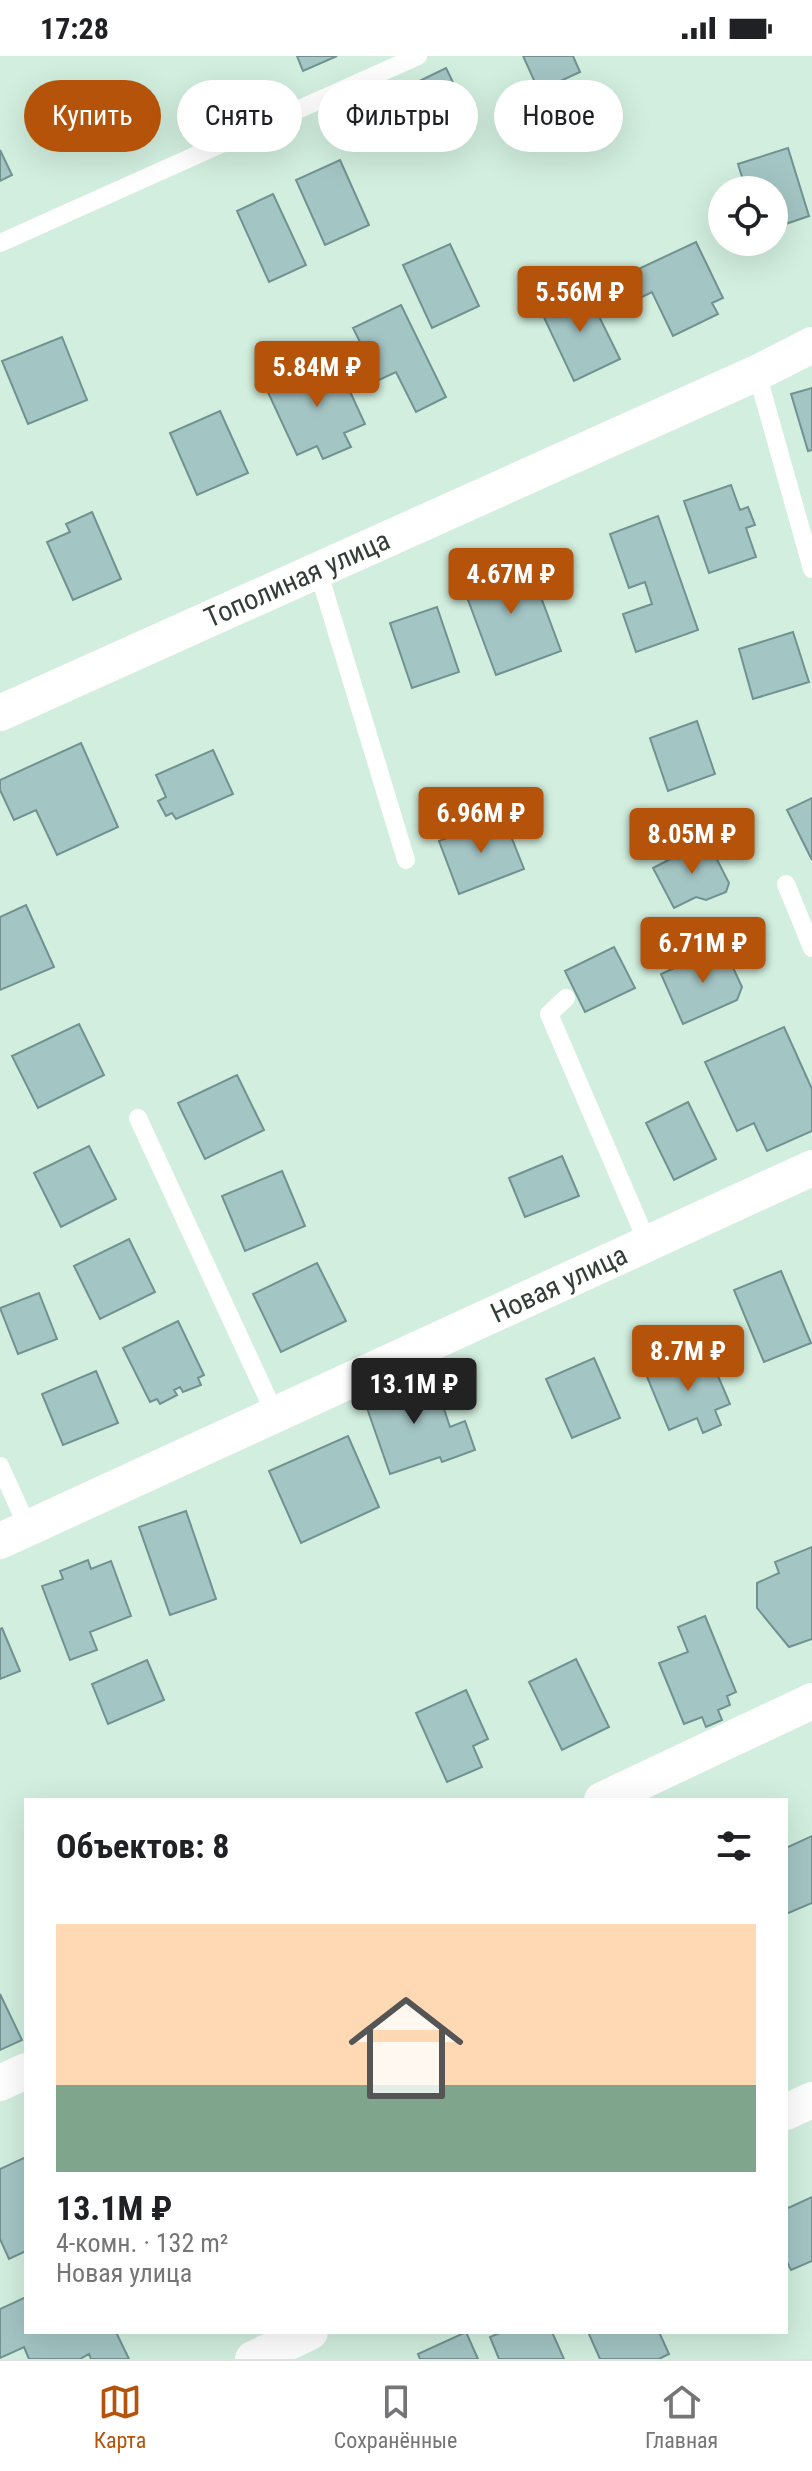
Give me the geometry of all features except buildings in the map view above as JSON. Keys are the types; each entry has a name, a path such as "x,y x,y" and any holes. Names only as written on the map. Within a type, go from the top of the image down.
{"street":[{"name":"Тополиная улица","path":"0,713 757,373 812,345"},
{"name":"Новая улица","path":"14,1535 812,1168"},
{"path":"606,1798 812,1701"},
{"path":"0,2083 24,2072"},
{"path":"788,2111 812,2100"},
{"path":"253,2359 306,2334"}],"lane":[{"path":"0,243 418,56"},
{"path":"757,373 812,569"},
{"path":"318,570 406,860"},
{"path":"786,884 812,948"},
{"path":"566,998 549,1014 648,1244"},
{"path":"138,1118 275,1414"},
{"path":"0,1466 14,1535"}]}
